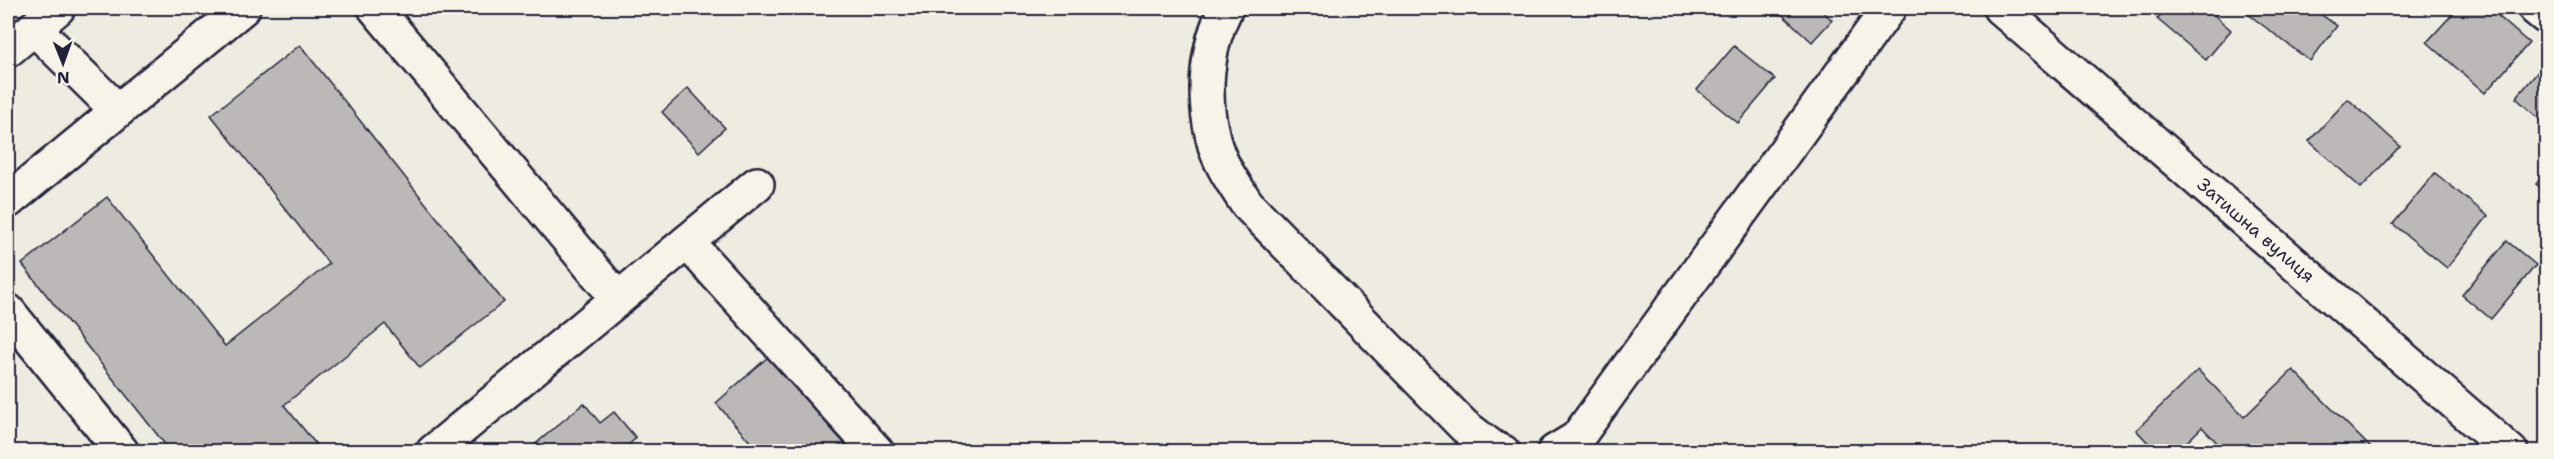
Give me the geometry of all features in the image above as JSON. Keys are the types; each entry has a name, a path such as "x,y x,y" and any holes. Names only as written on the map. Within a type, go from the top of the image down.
{"street":[{"path":"8,50 58,8"},
{"path":"8,201 243,8"},
{"path":"375,8 618,299"},
{"path":"1226,8 1214,37 1208,71 1208,104 1213,140 1227,173 1247,204 1464,426 1493,448 1503,452"},
{"path":"1554,452 1577,438 1889,8"},
{"name":"Затишна вулиця","path":"2000,8 2511,452"},
{"path":"2535,8 2547,17"},
{"path":"34,28 117,110"},
{"path":"434,452 757,184"},
{"path":"687,242 877,452"},
{"path":"8,311 122,452"}],"building":[{"path":"1775,8 1819,8 1832,20 1812,42"},
{"path":"2167,8 2220,8 2214,15 2231,30 2206,60 2157,19"},
{"path":"2247,8 2312,8 2337,26 2310,61 2244,11"},
{"path":"2458,8 2489,8 2529,43 2485,93 2427,42"},
{"path":"300,45 504,302 420,368 385,324 284,405 319,448 315,452 171,452 22,264 107,197 225,346 329,264 211,115"},
{"path":"1734,46 1775,79 1738,123 1697,90"},
{"path":"2546,62 2546,125 2516,98"},
{"path":"688,88 725,128 699,152 662,112"},
{"path":"2348,99 2400,146 2361,188 2309,141"},
{"path":"2546,171 2546,192 2536,184"},
{"path":"2435,173 2488,216 2447,268 2393,224"},
{"path":"2507,241 2536,265 2491,319 2462,295"},
{"path":"768,357 852,452 759,452 716,403"},
{"path":"2198,370 2244,417 2293,370 2375,452 2226,452 2202,427 2177,452 2157,452 2136,430"},
{"path":"584,403 600,423 614,412 636,438 621,452 526,452"}]}
